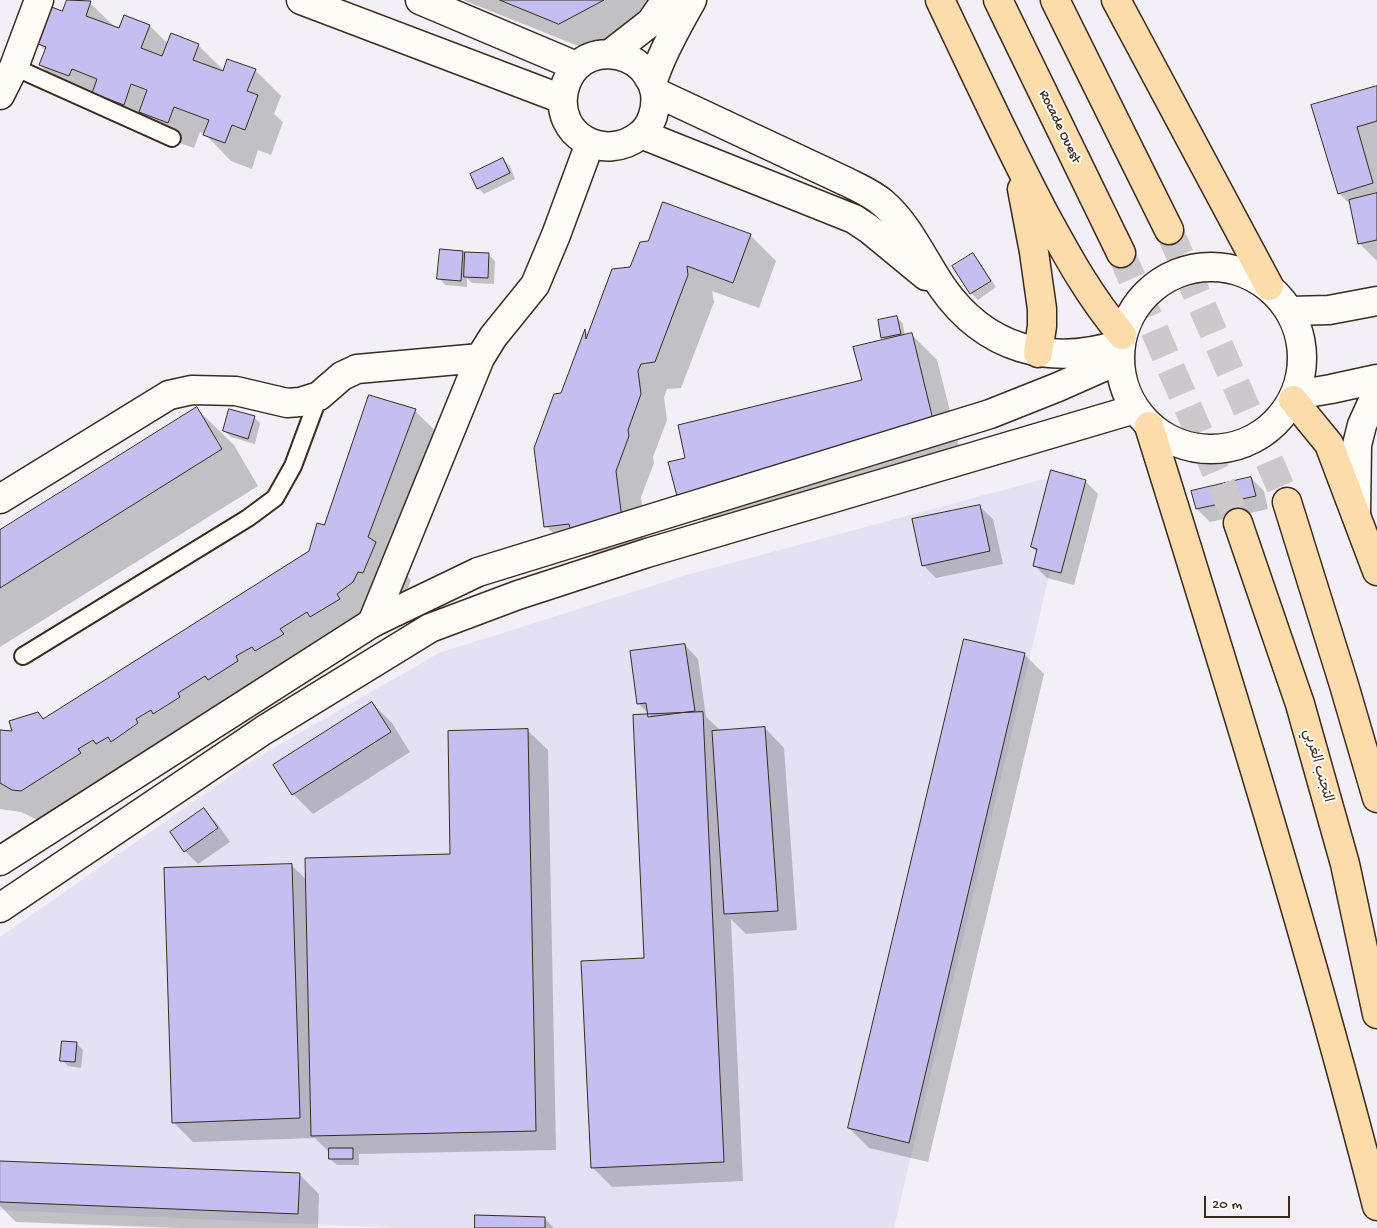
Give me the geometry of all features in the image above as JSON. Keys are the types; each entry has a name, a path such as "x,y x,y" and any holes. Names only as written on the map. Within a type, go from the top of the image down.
{"highway":[{"path":"940,0 1015,159 1082,282 1102,311 1120,346"},
{"name":"Rocade Ouest","path":"998,0 1121,253"},
{"path":"1055,0 1169,230"},
{"path":"1116,0 1269,286"},
{"path":"1015,159 1040,292 1042,326 1038,353"},
{"path":"1294,397 1329,444 1377,571"},
{"path":"1142,418 1266,805 1342,1067 1377,1206"},
{"path":"1287,502 1377,798"},
{"name":"التجنب الغربي","path":"1238,523 1300,704 1345,864 1377,1014"}],"main road":[{"path":"0,96 14,67 39,0"},
{"path":"301,0 562,99"},
{"path":"420,0 576,66"},
{"path":"610,54 651,22 666,0"},
{"path":"692,0 666,49 654,88 655,103 653,115 641,134 626,144 608,147 590,143 578,136 569,125 564,113 562,99 566,82 576,66 592,57 610,54 627,58 642,68 654,88 866,191 884,203 943,289 969,319 993,336 1023,350 1038,353 1086,352 1120,346"},
{"path":"641,134 854,219 943,289"},
{"path":"372,623 480,358 493,337 535,285 556,235 590,143"},
{"path":"1212,266 1242,272 1269,286 1290,310 1301,338 1303,366 1294,397 1276,422 1254,439 1228,448 1200,449 1172,441 1142,418 1126,394 1121,377 1120,346 1134,307 1155,285 1182,271 1212,266"},
{"path":"1290,310 1329,310 1377,301"},
{"path":"0,861 372,623 478,572 990,414 1058,387 1120,346"},
{"path":"0,498 169,395 192,390 236,391 287,403 300,402 319,396 342,376 356,369 480,358"},
{"path":"1294,397 1377,379"},
{"path":"1356,514 1357,445 1362,425 1377,392"},
{"path":"0,908 264,730 430,628 518,595 647,553 1142,418"}],"lane":[{"path":"14,67 172,138"},
{"path":"23,656 248,518 275,498 293,466 319,396"}],"shaded area":[{"path":"1074,471 894,1228 397,1228 0,1210 0,937 256,758 439,653 683,576"}],"building":[{"path":"67,0 91,1 86,16 119,28 124,15 150,25 141,48 162,56 171,33 199,44 193,60 223,71 227,59 256,69 247,91 258,95 245,130 232,125 225,143 203,135 209,120 174,107 168,123 139,112 147,90 131,84 124,105 92,93 97,79 72,69 69,76 39,65 46,47 36,43 49,6 62,11"},
{"path":"500,0 604,0 559,24"},
{"path":"1377,86 1377,121 1357,127 1373,183 1338,194 1311,105"},
{"path":"503,158 510,173 477,189 470,174"},
{"path":"1377,193 1377,240 1358,244 1349,200"},
{"path":"663,202 751,234 733,283 687,266 688,275 655,362 641,364 638,371 641,394 628,430 629,436 616,471 623,527 571,534 569,524 544,527 534,448 554,394 561,393 585,329 586,339 612,269 630,267 640,242 648,241"},
{"path":"440,249 463,251 461,281 437,279"},
{"path":"465,252 489,253 488,278 464,277"},
{"path":"973,253 991,281 970,294 952,266"},
{"path":"897,316 901,334 881,338 878,320"},
{"path":"912,333 935,428 813,462 677,496 668,462 685,458 678,425 862,380 853,347"},
{"path":"369,395 416,409 368,537 376,542 363,573 358,572 353,582 337,594 340,599 310,617 307,612 280,629 284,634 255,651 252,647 236,656 238,661 208,680 205,676 178,693 180,697 153,714 151,710 136,719 138,723 111,742 108,737 96,744 93,740 78,749 81,753 21,791 12,790 0,783 0,730 12,731 9,721 38,712 43,719 309,551 317,523 324,525"},
{"path":"197,407 222,449 0,588 0,530"},
{"path":"229,409 255,416 248,439 223,431"},
{"path":"1051,470 1086,480 1061,573 1033,566 1037,549 1031,547"},
{"path":"1251,477 1256,496 1196,509 1191,491"},
{"path":"980,505 990,551 922,566 912,519"},
{"path":"964,639 1025,653 909,1143 848,1128"},
{"path":"685,644 695,711 648,717 646,703 637,704 630,651"},
{"path":"372,702 391,732 292,795 273,765"},
{"path":"703,712 724,1162 591,1168 581,961 644,958 633,715"},
{"path":"765,727 778,911 724,914 712,731"},
{"path":"528,729 536,1131 311,1136 305,858 450,854 448,731"},
{"path":"204,808 218,828 184,852 170,832"},
{"path":"292,864 300,1118 172,1123 164,868"},
{"path":"62,1041 77,1042 75,1062 60,1061"},
{"path":"329,1148 353,1148 353,1159 329,1159"},
{"path":"0,1161 300,1173 298,1214 0,1202"},
{"path":"475,1215 545,1217 545,1228 475,1228"}],"tunnel":[{"path":"1169,230 1287,502"},
{"path":"1121,253 1238,523"}]}
